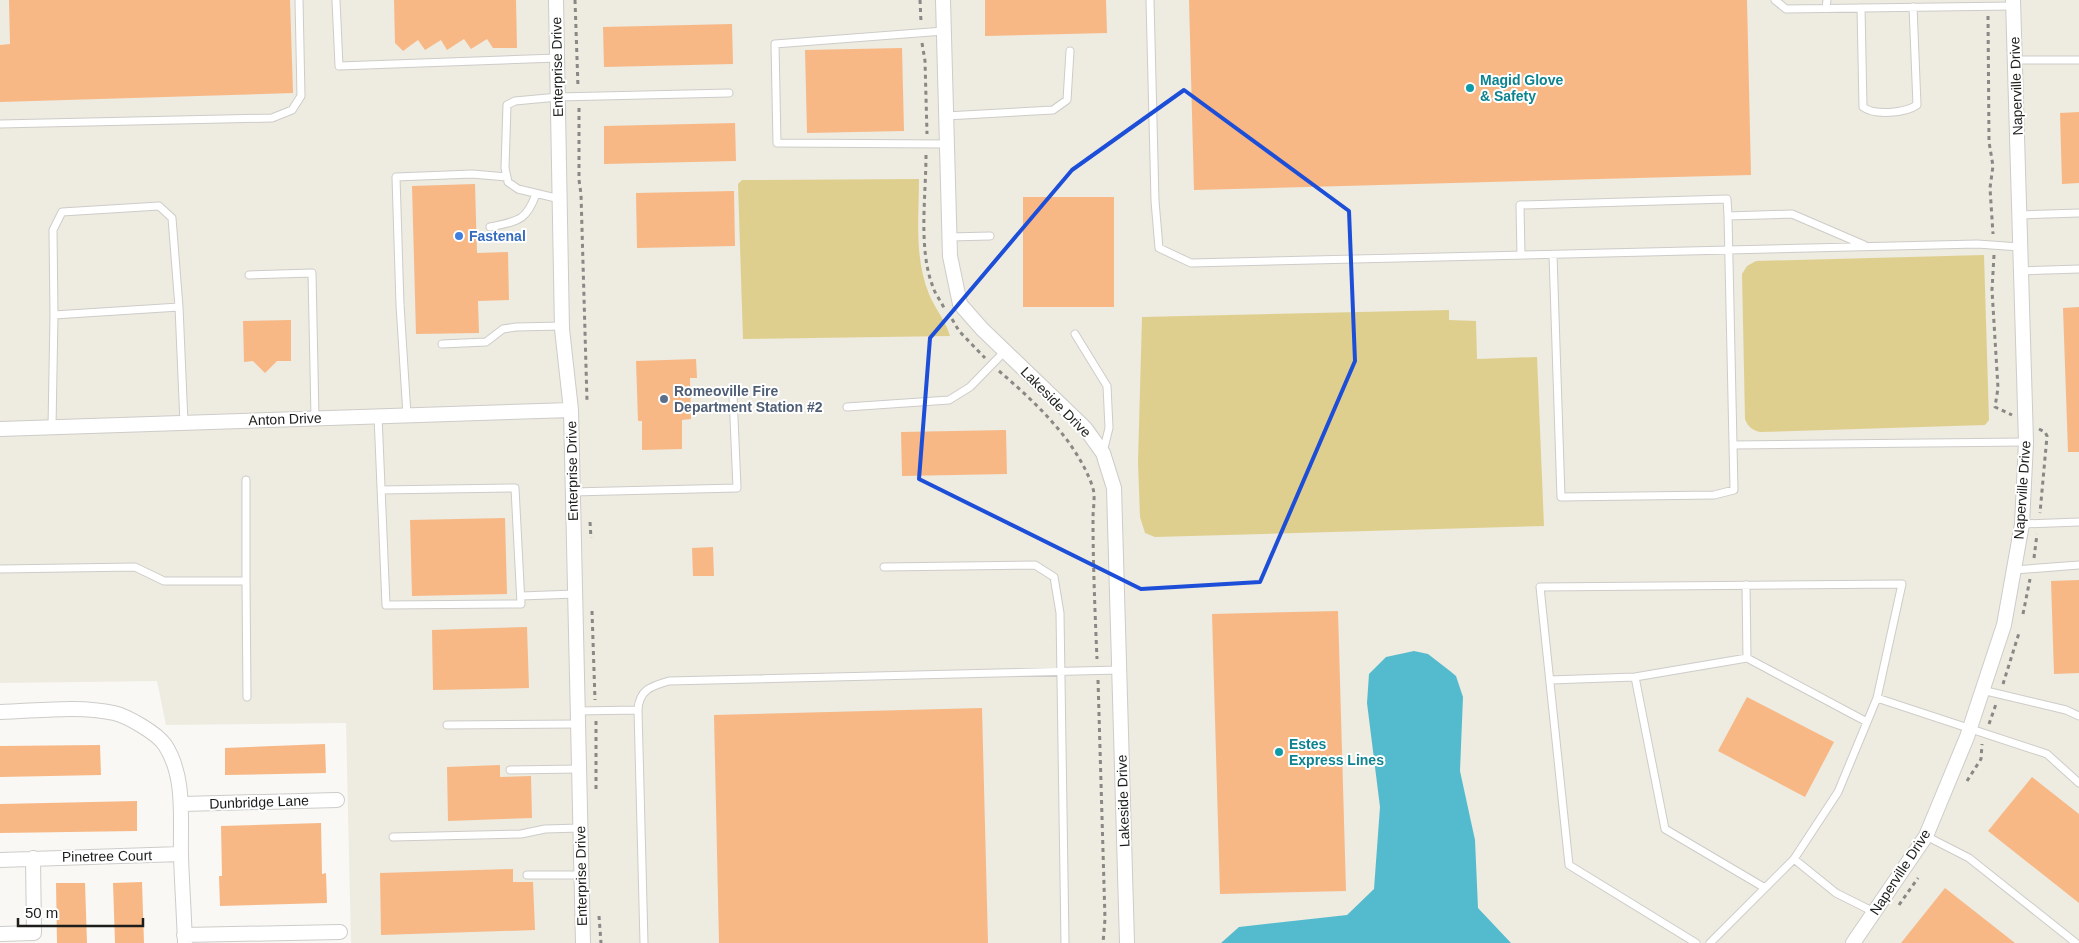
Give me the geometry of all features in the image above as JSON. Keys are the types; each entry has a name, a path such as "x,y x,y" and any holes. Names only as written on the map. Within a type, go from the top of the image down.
{"street":[{"name":"Enterprise Drive","path":"556,0 562,326 571,410 583,943"},
{"name":"Lakeside Drive","path":"943,0 950,256 960,304 1005,352 1085,428 1102,452 1114,488 1127,943"},
{"name":"Naperville Drive","path":"1858,941 1874,912 1926,836 1970,728 2004,625 2022,524 2026,442 2013,3"},
{"name":"Anton Drive","path":"0,429 571,410"},
{"path":"0,712 82,710 114,714 140,724 164,744 175,770 182,804 181,854 184,939 340,932"},
{"name":"Dunbridge Lane","path":"182,804 337,800"},
{"name":"Pinetree Court","path":"0,860 181,854"},
{"path":"0,934 34,938 32,858"}],"lane":[{"path":"0,124 272,118 292,110 301,96 299,0"},
{"path":"336,0 339,66 557,58"},
{"path":"1150,0 1155,201 1159,248 1191,264 1867,246 1994,245 2020,247"},
{"path":"1775,0 1786,9 1988,6 2013,3"},
{"path":"1826,8 1827,0"},
{"path":"1861,8 1862,107 1868,112 1908,111 1917,105 1913,7"},
{"path":"944,31 775,44 777,142 946,144"},
{"path":"946,116 1053,110 1066,100 1070,51"},
{"path":"2015,60 2079,60"},
{"path":"560,199 518,189 508,182 505,168 507,105 515,101 558,97 729,93"},
{"path":"407,415 400,305 396,177 472,174 507,177"},
{"path":"490,227 523,219 530,210 536,194"},
{"path":"1521,256 1520,205 1727,199 1734,490 1714,495 1561,496 1553,255"},
{"path":"52,427 53,230 62,212 159,206 172,218 179,307 184,423"},
{"path":"2019,215 2079,212"},
{"path":"1728,216 1792,214 1867,246"},
{"path":"949,237 990,236"},
{"path":"2021,271 2079,269"},
{"path":"249,275 312,274 315,418"},
{"path":"54,315 179,307"},
{"path":"442,344 486,342 503,329 516,327 562,326"},
{"path":"1075,334 1107,386 1109,428 1102,452"},
{"path":"847,407 949,400 970,388 1005,352"},
{"path":"572,492 737,488 733,395"},
{"path":"378,416 381,490 386,605 521,604 514,488 381,490"},
{"path":"1733,445 2026,442"},
{"path":"246,480 247,697"},
{"path":"2022,524 2079,522"},
{"path":"884,567 1035,565 1054,577 1060,613 1062,672 1064,943"},
{"path":"2014,570 2079,565"},
{"path":"0,569 135,567 164,581 246,582"},
{"path":"1696,943 1569,865 1540,587 1902,584 1877,698 1838,792 1794,859 1710,943"},
{"path":"1746,585 1747,658"},
{"path":"521,596 575,594"},
{"path":"1550,680 1635,678 1747,658 1867,722"},
{"path":"644,943 638,710 639,699 649,686 669,681 1119,670"},
{"path":"1635,678 1665,829 1764,888"},
{"path":"1982,690 2066,710 2079,716"},
{"path":"1877,698 2046,754 2079,783"},
{"path":"447,725 578,718 638,710"},
{"path":"510,770 579,768"},
{"path":"393,837 521,834 545,829 580,828"},
{"path":"1926,836 1969,858 2076,943"},
{"path":"1794,859 1836,893 1874,912"},
{"path":"527,875 581,875"}],"path":[{"path":"920,0 925,61 926,144 924,216 932,287 946,310"},
{"path":"1988,6 1989,142 1993,166 1990,188 1994,245 1992,290 1998,388 1995,407 2045,432 2047,436 2039,523 2021,622"},
{"path":"950,317 959,331 992,365 1016,385 1057,427 1074,450 1092,485 1094,495 1093,520 1105,918 1103,943"},
{"path":"1963,785 1981,759 1981,747 2000,694 2019,631"},
{"path":"1893,912 1909,892 1922,870"}],"highlighted area":[{"path":"1184,90 1349,211 1355,361 1260,582 1141,589 919,479 930,338 1072,170"}],"shaded area":[{"path":"0,0 2079,0 2079,943 351,943 346,723 166,725 157,681 0,683"},
{"path":"919,179 918,237 921,266 929,294 950,336 743,339 738,184 742,180"},
{"path":"1984,255 1989,420 1985,425 1760,432 1747,424 1745,419 1742,274 1747,266 1756,261"},
{"path":"1449,310 1449,320 1476,321 1477,359 1537,357 1544,526 1155,537 1145,533 1140,517 1138,462 1142,317"}],"water":[{"path":"1414,651 1428,654 1456,676 1463,697 1460,771 1475,840 1478,908 1511,943 1221,943 1239,927 1347,915 1374,889 1380,807 1367,703 1369,674 1386,657"}],"building":[{"path":"9,0 290,0 293,93 0,102 0,45 10,44"},
{"path":"394,0 516,0 517,48 493,48 487,39 471,49 464,39 447,50 441,40 425,50 418,40 403,51 395,43"},
{"path":"985,0 1106,0 1107,33 985,36"},
{"name":"Magid Glove & Safety","path":"1189,0 1747,0 1751,175 1194,190"},
{"path":"732,24 733,64 604,67 603,27"},
{"path":"902,48 904,131 807,133 805,50"},
{"path":"2079,112 2079,183 2062,184 2060,113"},
{"path":"735,123 736,161 604,164 604,126"},
{"path":"475,184 477,253 508,252 509,300 478,301 479,333 416,334 412,186"},
{"path":"734,191 735,246 637,248 636,193"},
{"path":"1023,197 1114,197 1114,307 1023,307"},
{"path":"2079,307 2079,452 2068,452 2063,308"},
{"path":"291,320 291,361 277,361 265,373 253,361 244,362 243,321"},
{"name":"Romeoville Fire Department Station #2","path":"696,359 697,378 690,378 691,419 682,420 682,449 642,450 642,421 638,421 636,361"},
{"path":"1006,430 1007,474 902,476 901,432"},
{"path":"505,518 507,594 412,596 410,520"},
{"path":"713,547 714,576 693,576 692,548"},
{"path":"2079,580 2079,673 2054,674 2051,581"},
{"name":"Estes Express Lines","path":"1338,611 1346,891 1220,894 1212,614"},
{"path":"527,627 529,688 433,690 432,630"},
{"path":"1747,697 1834,742 1805,797 1718,751"},
{"path":"982,708 988,943 719,943 714,715"},
{"path":"325,744 326,773 225,775 225,748"},
{"path":"100,745 101,775 0,777 0,746"},
{"path":"500,765 500,777 531,776 532,818 448,821 447,767"},
{"path":"2032,777 2079,814 2079,903 1988,831"},
{"path":"137,801 137,831 0,833 0,804"},
{"path":"321,823 322,874 326,873 327,903 220,906 219,876 222,876 221,826"},
{"path":"513,869 513,882 533,882 535,930 381,935 380,873"},
{"path":"142,882 144,943 115,943 113,883"},
{"path":"56,883 85,883 87,943 57,943"},
{"path":"1945,888 2015,943 1901,943"}],"place":[{"name":"Magid Glove & Safety","path":"1470,88"},
{"name":"Fastenal","path":"459,236"},
{"name":"Romeoville Fire Department Station #2","path":"664,399"},
{"name":"Estes Express Lines","path":"1279,752"}]}
